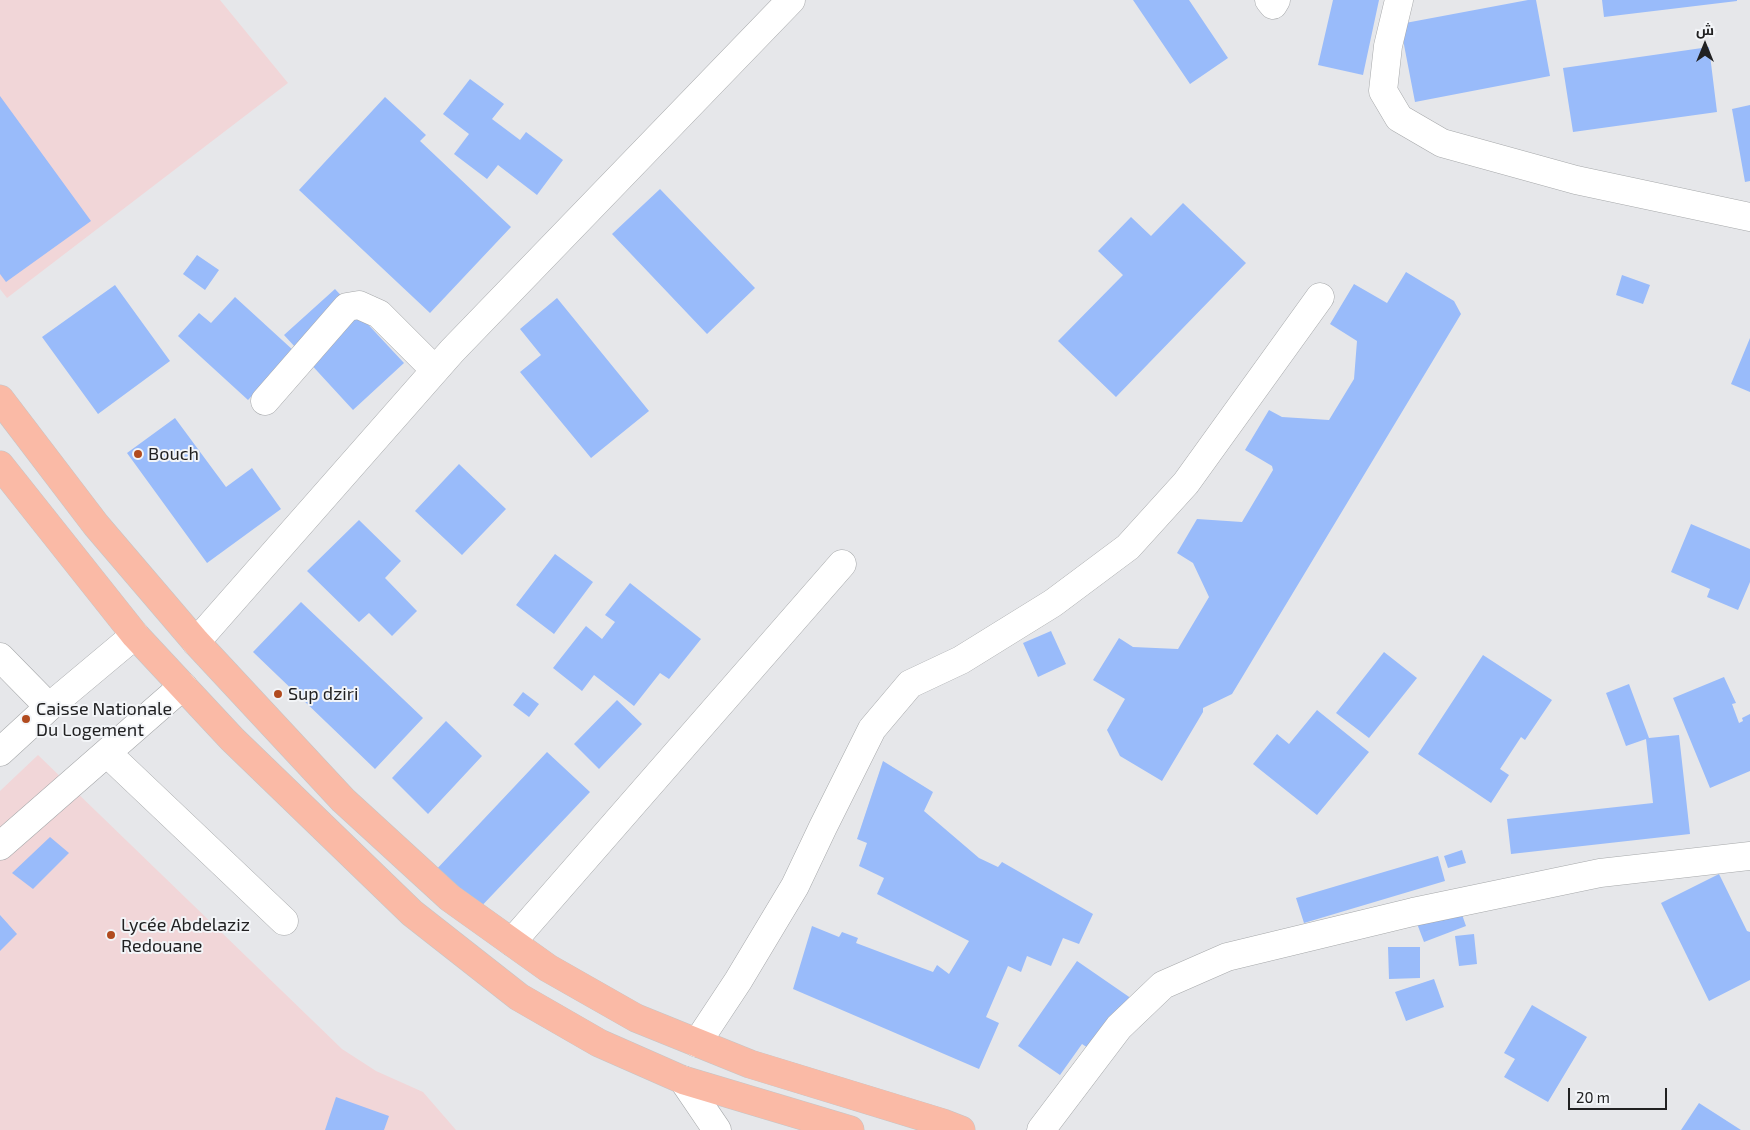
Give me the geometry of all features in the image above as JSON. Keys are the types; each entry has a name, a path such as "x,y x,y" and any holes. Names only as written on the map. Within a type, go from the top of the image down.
{"main road":[{"path":"0,399 96,525 196,642 343,800 450,898 548,968 636,1018 750,1064 961,1130"},
{"path":"0,465 134,636 232,739 412,913 519,997 599,1043 683,1080 849,1130"}],"street":[{"path":"196,642 435,370 791,0"},
{"path":"1269,0 1273,5 1276,0"},
{"path":"1399,0 1388,46 1383,91 1398,118 1442,143 1576,180 1750,217"},
{"path":"697,1043 738,981 795,886 822,827 872,729 910,684 961,660 1053,603 1128,547 1186,482 1320,297"},
{"path":"265,401 347,307 358,305 379,314 435,370"},
{"path":"512,942 842,564"},
{"path":"0,752 49,707 134,636"},
{"path":"0,657 49,707"},
{"path":"0,846 183,686"},
{"path":"107,753 284,921"},
{"path":"1041,1130 1119,1027 1163,985 1227,957 1413,912 1600,873 1750,856"},
{"path":"683,1080 718,1130"}],"shaded area":[{"path":"0,0 220,0 288,83 7,298 0,289"},
{"name":"Lycée Abdelaziz Redouane","path":"38,755 342,1049 376,1071 423,1092 456,1130 0,1130 0,791"}],"building":[{"path":"1133,0 1189,0 1228,58 1190,84"},
{"path":"1333,0 1379,0 1363,75 1318,65"},
{"path":"1536,0 1550,76 1415,102 1400,24"},
{"path":"1602,0 1737,0 1737,1 1604,17"},
{"path":"1709,47 1717,112 1573,132 1563,68"},
{"path":"470,79 504,104 492,119 520,140 526,132 563,160 537,195 498,165 487,179 454,154 469,134 443,114"},
{"path":"0,96 91,221 6,282 0,274"},
{"path":"385,97 426,135 420,141 511,227 430,313 299,190"},
{"path":"1750,105 1750,181 1745,182 1732,109"},
{"path":"660,189 755,288 707,334 612,234"},
{"path":"1183,203 1246,263 1116,397 1058,341 1123,275 1098,251 1131,217 1151,236"},
{"path":"197,255 219,270 205,290 183,274"},
{"path":"1406,272 1454,301 1461,314 1232,694 1203,708 1203,712 1162,781 1120,756 1107,730 1125,699 1093,680 1119,638 1133,647 1178,649 1209,597 1193,563 1177,553 1197,519 1242,522 1273,470 1272,466 1245,450 1269,410 1282,417 1329,420 1354,379 1357,341 1330,324 1354,284 1387,303"},
{"path":"1622,275 1650,285 1643,304 1616,295"},
{"path":"115,285 170,361 98,414 42,337"},
{"path":"335,289 404,363 353,410 284,335"},
{"path":"235,297 294,351 248,400 178,336 199,313 211,323"},
{"path":"557,298 649,411 591,458 520,372 541,355 520,329"},
{"path":"1750,338 1750,392 1731,384"},
{"path":"175,418 226,487 252,468 281,509 207,563 127,453"},
{"path":"459,464 506,509 462,555 415,511"},
{"path":"359,520 401,561 385,578 417,611 392,636 369,613 359,622 307,571"},
{"path":"1691,524 1750,549 1750,582 1738,610 1707,597 1710,589 1671,572"},
{"path":"555,554 593,582 554,634 516,605"},
{"path":"630,583 701,639 669,679 660,673 634,706 594,675 582,691 553,668 586,626 602,639 615,622 605,615"},
{"path":"301,602 423,718 375,769 253,652"},
{"path":"1051,631 1066,664 1038,677 1023,643"},
{"path":"1384,652 1417,678 1369,738 1336,713"},
{"path":"1483,655 1552,700 1525,740 1521,737 1500,769 1509,775 1491,803 1418,754"},
{"path":"1724,677 1736,703 1732,704 1739,723 1743,721 1742,718 1750,714 1750,771 1710,788 1673,698"},
{"path":"1629,684 1649,738 1679,735 1690,834 1511,854 1507,819 1653,803 1646,739 1626,746 1606,693"},
{"path":"523,692 539,704 529,717 513,705"},
{"path":"617,700 642,724 599,769 574,744"},
{"path":"1317,710 1369,752 1317,815 1253,764 1277,734 1289,744"},
{"path":"446,721 482,756 428,814 392,778"},
{"path":"547,752 590,792 475,913 433,873"},
{"path":"883,761 933,792 924,811 979,858 998,867 1002,862 1093,914 1079,944 1063,938 1051,966 1027,956 1021,972 1008,966 986,1017 999,1023 979,1069 793,989 812,926 839,937 842,932 858,938 856,943 933,972 937,965 949,974 969,941 877,894 884,878 859,866 867,843 857,839"},
{"path":"50,837 69,853 33,889 12,873"},
{"path":"1462,850 1466,863 1448,868 1444,856"},
{"path":"1438,856 1445,881 1304,923 1296,898"},
{"path":"1719,874 1747,931 1750,932 1750,980 1709,1001 1661,903"},
{"path":"1459,906 1466,926 1424,942 1416,921"},
{"path":"0,915 17,934 0,951"},
{"path":"1474,934 1477,964 1459,966 1455,936"},
{"path":"1388,947 1420,947 1420,978 1389,979"},
{"path":"1077,961 1135,1001 1097,1054 1082,1044 1060,1075 1018,1046"},
{"path":"1434,979 1444,1007 1406,1021 1395,992"},
{"path":"1532,1005 1587,1037 1548,1102 1504,1077 1515,1059 1504,1053"},
{"path":"336,1097 389,1116 384,1130 325,1130"},
{"path":"1699,1103 1741,1130 1681,1130"}],"place":[{"name":"Bouch","path":"138,454"},
{"name":"Sup dziri","path":"278,694"},
{"name":"Caisse Nationale Du Logement","path":"26,719"},
{"name":"Lycée Abdelaziz Redouane","path":"111,935"}]}
